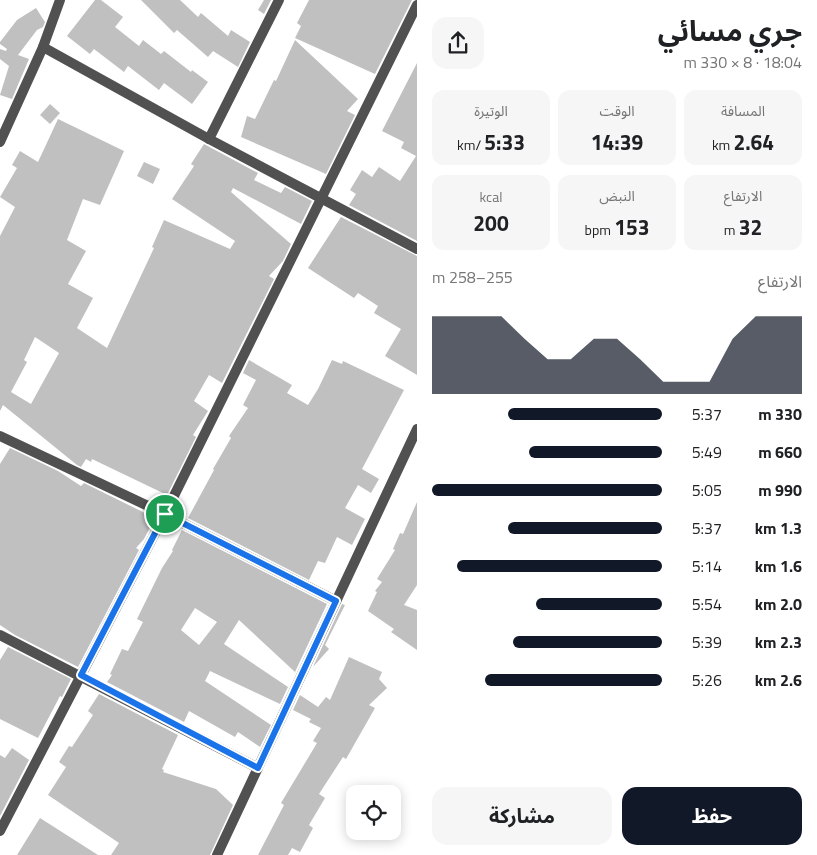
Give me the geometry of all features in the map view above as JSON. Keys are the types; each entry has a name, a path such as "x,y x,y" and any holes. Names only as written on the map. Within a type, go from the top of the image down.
{"street":[{"path":"0,142 43,47 60,0"},
{"path":"209,140 279,0"},
{"path":"0,831 165,514 417,5"},
{"path":"43,47 209,140 417,249"},
{"path":"217,855 417,429"},
{"path":"0,436 165,514 336,601"},
{"path":"0,635 81,675 258,768"}],"building":[{"path":"95,0 101,0 123,17 115,27 139,46 143,40 161,54 164,51 191,72 192,70 208,82 192,104 164,83 159,90 128,66 124,72 94,49 90,54 67,36"},
{"path":"141,0 180,0 198,17 201,13 228,36 231,30 250,42 238,67 213,51 208,57 177,30 174,33"},
{"path":"264,0 271,0 264,14 258,10"},
{"path":"309,0 412,0 375,74 295,38 301,26 297,23"},
{"path":"36,8 45,22 43,27 37,30 18,55 29,59 12,99 0,95 9,66 0,59 0,49 6,51 7,49 0,42 17,20"},
{"path":"295,40 358,99 347,111 355,115 326,174 241,137 247,116 255,119 274,80 276,81"},
{"path":"417,63 417,241 349,205 356,194 350,190 362,170 372,177 379,167 400,181 416,156 401,148 404,142 382,131"},
{"path":"50,104 60,113 50,124 40,115"},
{"path":"58,119 124,151 100,205 83,199 67,240 86,251 68,284 93,298 77,328 107,348 154,248 152,247 164,220 230,249 235,241 172,199 194,166 191,164 204,144 258,173 254,180 281,193 285,187 312,201 301,224 233,188 231,192 291,244 283,261 269,276 274,279 222,383 209,375 194,401 208,411 193,435 196,437 167,495 92,459 91,462 86,459 81,467 77,465 3,405 0,411 0,236 15,207 0,197 17,168 12,165 20,151 38,162","holes":["35,337 59,353 31,404 11,392 27,362 24,360"]},
{"path":"144,162 160,169 153,184 137,176"},
{"path":"341,217 417,256 417,375 385,356 401,329 374,313 378,306 358,293 354,298 308,268"},
{"path":"249,360 292,385 287,393 308,405 332,360 342,364 343,361 404,390 362,469 379,479 371,493 358,485 345,508 365,519 352,545 337,537 325,563 318,561 309,580 188,518 231,438 229,436 248,408 243,405 256,380 243,373"},
{"path":"10,448 58,471 81,486 84,483 155,518 144,539 136,548 139,550 78,667 15,635 0,625 0,464"},
{"path":"417,502 417,585 404,605 417,610 417,650 391,632 394,629 368,611 377,592 375,591 382,582 377,579 395,550 393,549 400,533 403,534"},
{"path":"182,530 327,604 295,672 239,620 224,644 288,687 280,704 210,671 205,681 271,725 260,747 238,732 235,737 189,711 184,722 107,682 112,675 110,674 122,649 128,651 143,622 137,619","holes":["195,608 217,622 199,645 181,630"]},
{"path":"342,604 345,605 325,645 329,649 313,667"},
{"path":"8,647 71,679 38,738 0,719 0,660"},
{"path":"349,657 382,672 379,679 387,688 369,705 375,708 346,759 343,757 319,794 325,798 309,825 313,828 300,852 292,848 288,855 258,855 284,805 281,803 317,743 313,741 321,728 309,722 311,719 293,710 300,695 318,707 326,697 330,700"},
{"path":"99,694 178,735 162,769 164,770 163,772 216,789 233,805 210,855 111,855 119,843 48,795 66,767 59,762 69,746 72,747 93,715 88,711"},
{"path":"12,748 29,760 0,816 0,755 5,758"},
{"path":"40,818 98,855 17,855"}],"route":[{"path":"165,514 336,601 258,768 81,675 165,514"}]}
